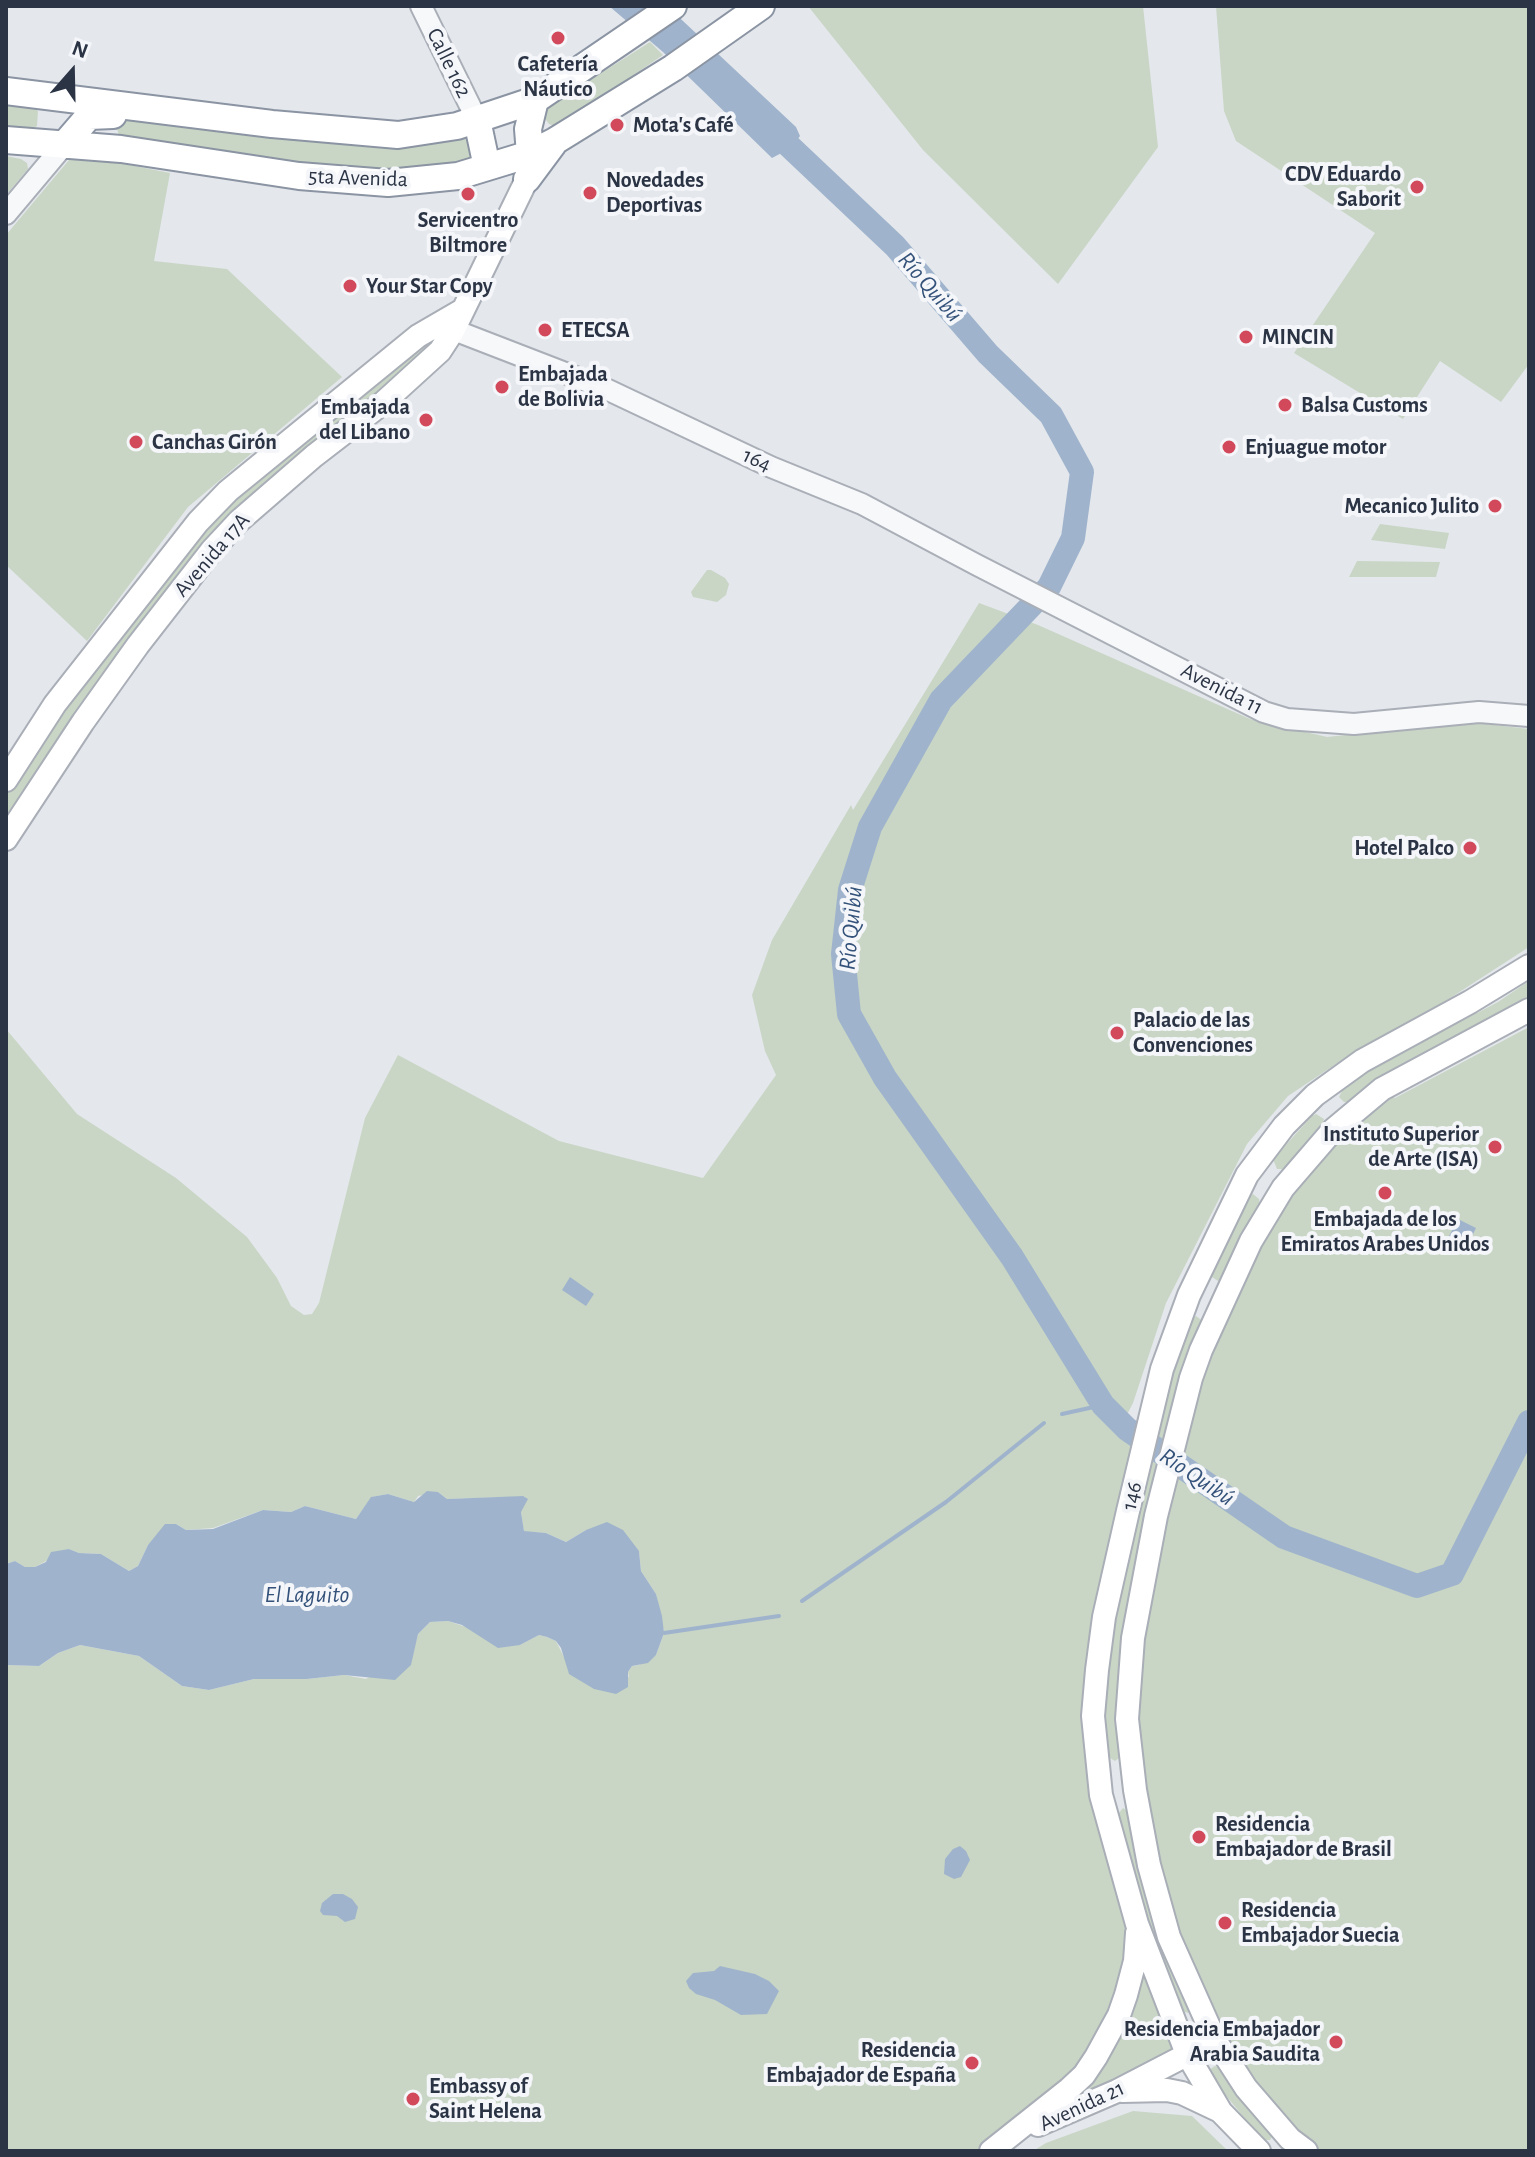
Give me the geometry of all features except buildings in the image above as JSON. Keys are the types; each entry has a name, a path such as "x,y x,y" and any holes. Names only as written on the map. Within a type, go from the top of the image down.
{"highway":[{"name":"5ta Avenida","path":"6,91 118,110 398,135 457,126 535,100 673,6"},
{"name":"5ta Avenida","path":"6,140 56,151 119,149 299,176 388,183 458,176 487,167 528,167 555,141 673,68 761,6"},
{"path":"528,167 528,129 535,100"},
{"path":"118,110 108,133 119,149"},
{"path":"56,151 89,116 118,110"},
{"path":"477,120 487,167"}],"main road":[{"name":"Avenida 17A","path":"6,839 128,658 212,550 239,521 303,465 384,402 440,351 450,322 528,167"},
{"name":"Avenida 17A","path":"6,780 55,704 198,522 228,491 450,322"},
{"name":"146","path":"1259,2151 1221,2112 1187,2054 1137,1924 1101,1795 1093,1716 1104,1617 1128,1511 1162,1369 1189,1295 1247,1175 1284,1126 1315,1095 1362,1061 1529,966"},
{"name":"146","path":"1290,2147 1215,2040 1169,1937 1149,1865 1133,1776 1127,1719 1133,1638 1156,1516 1191,1378 1251,1241 1283,1188 1333,1130 1382,1089 1529,1010"},
{"path":"991,2151 1069,2089 1084,2075 1096,2057 1119,2015 1133,1974 1137,1924"},
{"name":"Avenida 21","path":"991,2151 1050,2119 1117,2091 1215,2040"},
{"path":"1117,2091 1167,2090 1182,2093 1221,2112"}],"street":[{"name":"Calle 162","path":"421,6 477,120"},
{"path":"6,214 56,151"},
{"name":"164","path":"450,322 604,388 771,467 862,504 1069,612"},
{"name":"Avenida 11","path":"1069,612 1264,712 1287,719 1354,724 1479,712 1529,716"}],"green space":[{"path":"808,6 1143,6 1158,147 1058,284 923,150"},
{"name":"CDV Eduardo Saborit","path":"1216,6 1529,6 1529,364 1501,402 1440,361 1403,419 1294,353 1375,233 1236,141 1224,111"},
{"path":"650,42 663,55 558,127 549,124 543,116 551,105"},
{"path":"6,103 30,106 38,111 37,126 31,129 6,126"},
{"path":"130,119 387,149 460,137 470,141 474,155 468,162 395,173 318,167 119,136 117,128 120,122"},
{"name":"Canchas Girón","path":"74,154 170,173 154,261 227,269 342,377 188,507 87,641 6,565 6,235"},
{"path":"6,156 21,159 27,163 28,169 6,195"},
{"path":"422,343 429,349 426,354 245,505 6,825 6,796 63,710 154,591 226,504"},
{"path":"1380,524 1449,533 1445,549 1371,540"},
{"path":"1357,561 1440,562 1436,577 1349,577"},
{"path":"707,570 725,578 729,584 726,595 717,602 693,597 691,592"},
{"name":"El Laguito","path":"979,603 1038,625 1250,719 1327,737 1468,722 1529,729 1529,947 1424,1015 1363,1046 1288,1096 1247,1144 1166,1303 1133,1403 1119,1430 1143,1448 1104,1617 1101,1795 1187,2054 991,2151 6,2151 6,1665 39,1666 58,1653 80,1645 139,1656 182,1686 209,1690 254,1679 344,1675 366,1679 414,1648 418,1634 430,1622 448,1621 520,1645 539,1635 547,1637 556,1641 565,1659 629,1677 632,1666 656,1655 664,1633 656,1594 641,1571 639,1551 586,1530 566,1542 546,1533 524,1532 521,1512 508,1497 447,1499 438,1492 418,1496 414,1502 388,1494 372,1497 356,1519 305,1506 291,1512 263,1510 213,1528 186,1530 176,1524 148,1545 138,1566 129,1571 101,1554 79,1553 69,1549 35,1567 25,1567 15,1561 6,1564 6,1029 77,1114 176,1178 247,1237 277,1278 291,1306 304,1315 312,1314 319,1303 365,1118 398,1055 559,1141 703,1178 776,1075 765,1051 752,995 772,940 851,805 853,810"},
{"path":"1529,981 1529,999 1507,1013 1351,1102 1344,1102 1339,1097 1343,1089 1367,1071 1498,1002"},
{"path":"1529,1027 1529,2151 1306,2151 1246,2088 1169,1937 1127,1719 1191,1378 1251,1241 1382,1089 1395,1098"},
{"path":"1316,1114 1324,1119 1320,1129 1286,1169 1277,1169 1273,1159"},
{"path":"1253,1194 1259,1199 1260,1207 1225,1279 1218,1281 1212,1277 1211,1269 1247,1198"},
{"path":"1196,1316 1204,1322 1133,1590 1118,1685 1122,1756 1115,1761 1110,1758 1106,1745 1104,1711 1109,1650 1145,1474 1170,1371 1190,1320"},
{"path":"1123,1808 1129,1812 1190,2011 1188,2013 1177,2001 1147,1920 1118,1824 1118,1814"},
{"path":"1215,2066 1224,2070 1273,2135 1270,2140 1259,2136 1210,2076 1209,2070"},
{"path":"1133,2111 1192,2116 1228,2151 1033,2151 1046,2143"}],"water":[{"path":"609,6 667,6 796,127 800,136 791,148 772,158 663,52"},
{"path":"1458,1219 1476,1228 1464,1253 1451,1247 1455,1239 1448,1238"},
{"path":"570,1277 594,1294 586,1306 562,1290"},
{"name":"El Laguito","path":"427,1491 438,1492 447,1499 523,1496 528,1499 521,1512 524,1531 546,1533 566,1542 607,1522 623,1530 639,1551 641,1571 656,1594 662,1616 664,1633 656,1655 648,1663 632,1666 628,1672 628,1687 616,1694 594,1689 569,1674 561,1648 556,1641 547,1637 539,1635 520,1645 498,1648 462,1625 448,1621 430,1622 418,1634 411,1665 395,1680 344,1675 254,1679 209,1690 182,1686 139,1656 80,1645 58,1653 39,1666 6,1665 6,1564 15,1561 25,1567 35,1567 46,1562 51,1552 69,1549 79,1553 101,1554 129,1571 138,1566 148,1545 165,1524 176,1524 186,1530 213,1529 263,1510 291,1512 305,1506 356,1519 371,1497 388,1494 414,1502"},
{"path":"960,1846 970,1860 961,1877 954,1879 944,1874 945,1859"},
{"path":"333,1894 343,1894 352,1899 358,1907 355,1919 345,1922 337,1916 323,1915 320,1911 322,1903"},
{"path":"720,1966 755,1974 779,1991 767,2014 741,2015 689,1988 686,1981 693,1973 714,1971"}],"waterway":[{"name":"Río Quibú","path":"767,125 895,246 988,354 1051,415 1082,472 1073,538 1049,587 941,700 870,827 850,890 843,954 849,1014 885,1078 1012,1257 1103,1405 1127,1429 1284,1537 1417,1586 1452,1574 1529,1422"},
{"path":"1062,1414 1103,1405"},
{"path":"802,1601 946,1502 1044,1423"},
{"path":"664,1633 779,1616"}],"place":[{"name":"Cafetería Náutico","path":"558,38"},
{"name":"Mota's Café","path":"617,125"},
{"name":"CDV Eduardo Saborit","path":"1417,187"},
{"name":"Novedades Deportivas","path":"590,193"},
{"name":"Servicentro Biltmore","path":"468,194"},
{"name":"Your Star Copy","path":"350,286"},
{"name":"ETECSA","path":"545,330"},
{"name":"MINCIN","path":"1246,337"},
{"name":"Embajada de Bolivia","path":"502,387"},
{"name":"Balsa Customs","path":"1285,405"},
{"name":"Embajada del Libano","path":"426,420"},
{"name":"Canchas Girón","path":"136,442"},
{"name":"Enjuague motor","path":"1229,447"},
{"name":"Mecanico Julito","path":"1495,506"},
{"name":"Hotel Palco","path":"1470,848"},
{"name":"Palacio de las Convenciones","path":"1117,1033"},
{"name":"Instituto Superior de Arte (ISA)","path":"1495,1147"},
{"name":"Embajada de los Emiratos Arabes Unidos","path":"1385,1193"},
{"name":"Residencia Embajador de Brasil","path":"1199,1837"},
{"name":"Residencia Embajador Suecia","path":"1225,1923"},
{"name":"Residencia Embajador Arabia Saudita","path":"1336,2042"},
{"name":"Residencia Embajador de España","path":"972,2063"},
{"name":"Embassy of Saint Helena","path":"413,2099"}]}
